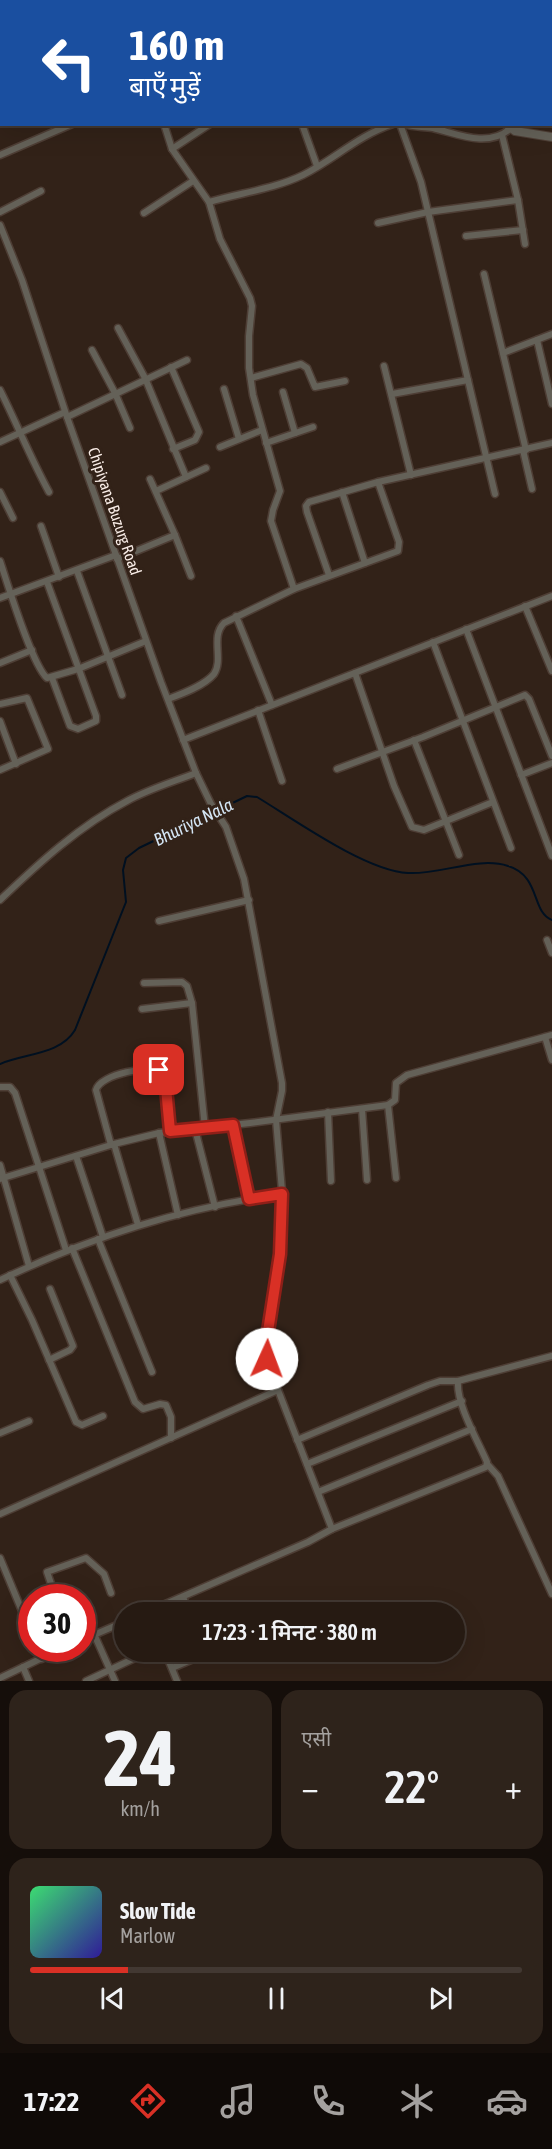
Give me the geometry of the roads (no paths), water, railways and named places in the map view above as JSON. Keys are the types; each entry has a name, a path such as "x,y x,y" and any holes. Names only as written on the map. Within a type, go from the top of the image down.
{"street":[{"path":"0,154 67,126"},
{"path":"165,126 172,149 209,202 216,229 252,303 249,336 253,395 280,491 271,516 273,528 294,589"},
{"path":"172,149 207,126"},
{"path":"303,126 317,166"},
{"path":"209,202 272,186 303,175 371,132 388,126"},
{"path":"403,126 417,167 495,494"},
{"path":"421,126 471,138 502,135 508,127 552,137"},
{"path":"502,135 518,200 525,244"},
{"path":"144,213 193,181"},
{"path":"0,212 41,191"},
{"path":"378,223 428,212 518,200"},
{"name":"Chipiyana Buzurg Road","path":"0,225 22,280 66,415 146,641 196,773 211,804 226,827 249,900 282,1083 276,1120 282,1194 280,1254 266,1351 278,1390 332,1529"},
{"path":"466,236 523,230"},
{"path":"484,274 532,489"},
{"path":"118,328 145,378 186,477"},
{"path":"503,353 552,334"},
{"path":"537,340 552,404"},
{"path":"92,350 115,393 130,428"},
{"path":"0,442 187,360"},
{"path":"251,378 301,364 307,368 315,387 345,381"},
{"path":"384,366 411,475"},
{"path":"171,367 199,432 195,440 173,449"},
{"path":"392,394 468,380"},
{"path":"224,389 239,439"},
{"path":"0,390 22,432 32,461 49,492"},
{"path":"284,392 295,433"},
{"path":"266,443 313,427"},
{"path":"220,447 262,430"},
{"path":"329,575 306,506 309,502 378,482 552,443"},
{"path":"156,491 206,468"},
{"path":"150,479 176,535 191,576"},
{"path":"168,699 200,684 214,673 217,665 219,629 224,623 294,589 395,552 400,546 378,482"},
{"path":"0,492 13,518"},
{"path":"342,492 365,563"},
{"path":"41,525 59,577"},
{"path":"0,598 176,535"},
{"path":"0,561 32,650 47,678 78,669 146,641"},
{"path":"77,571 122,695"},
{"path":"47,582 96,719 92,723 78,729 73,728 68,722 52,678"},
{"path":"183,740 552,596"},
{"path":"525,606 552,671"},
{"path":"236,616 272,705"},
{"path":"466,629 552,856"},
{"path":"433,642 511,848"},
{"path":"0,663 32,650"},
{"path":"355,673 381,752 412,826 424,830 493,802"},
{"path":"337,769 522,696 527,696 552,756"},
{"path":"0,704 27,698 48,747 46,751 0,770"},
{"path":"258,710 282,781"},
{"path":"0,721 16,764"},
{"path":"414,740 459,855"},
{"path":"521,775 552,763"},
{"path":"0,900 36,864 107,812 130,799 196,773"},
{"path":"159,921 249,900"},
{"path":"548,940 552,953"},
{"path":"144,983 184,982 187,986 192,1003 205,1128"},
{"path":"142,1009 192,1003"},
{"path":"2,1178 112,1144 159,1133 388,1105 395,1100 396,1083 407,1075 549,1036 552,1060"},
{"path":"138,1225 96,1090 97,1086 103,1081 135,1071 159,1070 164,1073 170,1131"},
{"path":"0,1087 10,1087 15,1093 69,1249 135,1402 143,1409 160,1404 166,1405 171,1417 171,1438"},
{"path":"388,1105 396,1178"},
{"path":"362,1109 367,1180"},
{"path":"328,1112 331,1181"},
{"path":"233,1125 249,1199"},
{"path":"195,1129 215,1207"},
{"path":"159,1133 178,1215"},
{"path":"76,1156 101,1238 152,1372"},
{"path":"0,1165 29,1266"},
{"path":"0,1280 69,1249 138,1225 249,1199 282,1194"},
{"path":"10,1275 78,1424 82,1425 103,1416"},
{"path":"49,1360 70,1350 73,1346 50,1289"},
{"path":"297,1440 440,1381 458,1382 552,1356"},
{"path":"458,1382 472,1430 488,1465 498,1476 552,1593"},
{"path":"0,1514 278,1390"},
{"path":"307,1464 462,1401"},
{"path":"0,1433 29,1421"},
{"path":"318,1492 472,1430"},
{"path":"171,1602 308,1542 332,1529 483,1469 488,1465"},
{"path":"0,1558 18,1601"},
{"path":"51,1584 47,1572 86,1558 104,1574 111,1593"},
{"path":"183,1597 185,1602"},
{"path":"96,1633 114,1626"},
{"path":"96,1638 115,1681"},
{"path":"0,1677 35,1662"},
{"path":"86,1681 124,1662"},
{"path":"169,1662 177,1681"},
{"path":"172,1668 187,1662"},
{"path":"23,1667 29,1681"}],"waterway":[{"name":"Bhuriya Nala","path":"0,1064 51,1049 68,1038 75,1030 126,902 123,870 126,858 139,848 247,796 257,797 331,843 372,864 391,870 420,873 484,863 508,866 519,871 526,878 541,910 552,920"}]}
